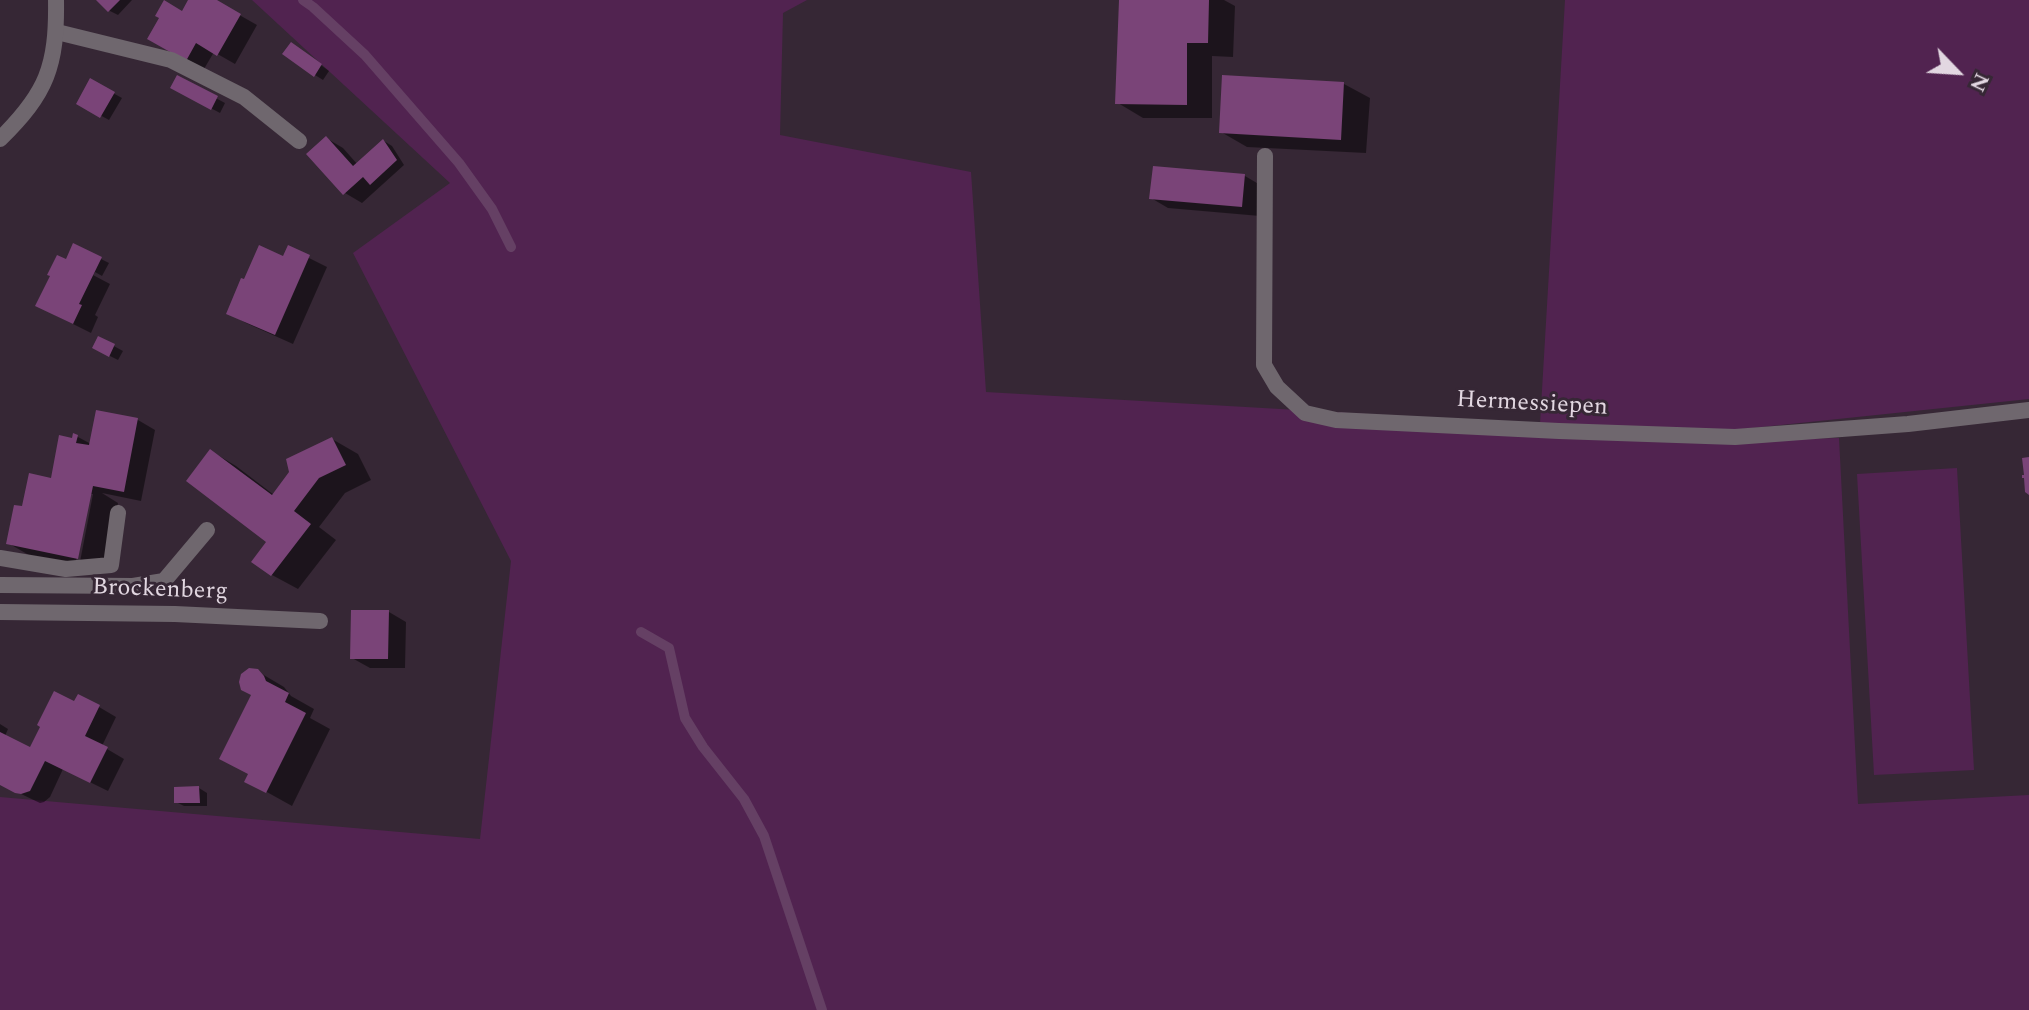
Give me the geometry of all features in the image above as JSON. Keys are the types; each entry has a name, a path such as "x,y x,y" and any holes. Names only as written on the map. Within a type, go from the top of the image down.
{"street":[{"path":"0,139 24,116 42,89 52,62 57,32 56,0"},
{"path":"57,32 171,60 244,97 299,141"},
{"name":"Hermessiepen","path":"1265,156 1264,365 1277,387 1305,413 1336,420 1735,437 1908,424 2029,410"},
{"name":"Brockenberg","path":"0,558 66,569 111,565 118,513"},
{"name":"Brockenberg","path":"0,585 133,586 164,581 207,530"},
{"name":"Brockenberg","path":"0,612 175,614 320,621"}],"shaded area":[{"path":"252,0 807,0 783,13 780,135 971,172 986,392 1540,424 1565,0 2029,0 2029,399 1733,430 1676,442 1839,438 1858,804 2029,795 2029,1010 0,1010 0,797 480,839 511,561 353,253 450,183"},
{"path":"1957,468 1974,770 1874,775 1857,474"}],"building":[{"path":"96,0 120,0 108,12"},
{"path":"164,0 182,11 188,0 217,0 241,14 217,56 196,43 186,61 147,39 159,18 155,16"},
{"path":"1119,0 1209,0 1208,43 1187,43 1187,105 1115,104"},
{"path":"291,42 322,64 314,77 282,54"},
{"path":"177,75 218,96 211,110 170,88"},
{"path":"1222,75 1344,82 1341,140 1219,133"},
{"path":"90,78 115,92 100,118 76,104"},
{"path":"326,136 353,166 383,139 397,160 370,185 363,177 343,195 306,154"},
{"path":"1153,166 1245,174 1242,207 1149,199"},
{"path":"73,243 102,257 79,304 82,305 73,324 35,306 57,255 66,259"},
{"path":"259,245 283,256 288,245 310,255 275,335 226,314"},
{"path":"98,336 115,344 109,357 92,348"},
{"path":"96,410 138,418 124,492 93,486 78,559 6,544 14,505 22,506 29,473 51,478 59,435 72,438 73,433 78,435 76,443 89,445"},
{"path":"332,437 346,465 319,478 294,511 311,524 271,576 251,562 266,542 186,481 210,449 272,495 289,472 286,459"},
{"path":"2029,457 2029,495 2025,492 2022,478 2022,458"},
{"path":"351,610 389,610 388,659 350,659"},
{"path":"249,668 258,669 266,681 289,693 285,702 306,713 266,793 244,782 248,774 219,759 251,695 241,690 239,682 241,674"},
{"path":"54,691 74,701 78,694 100,705 85,736 108,747 90,783 45,761 30,791 15,793 0,785 0,732 30,747"},
{"path":"199,786 200,803 174,803 174,787"}],"waterway":[{"path":"303,0 365,55 459,163 492,209 511,247"},
{"path":"641,632 669,648 685,718 703,747 744,799 764,836 822,1010"}]}
